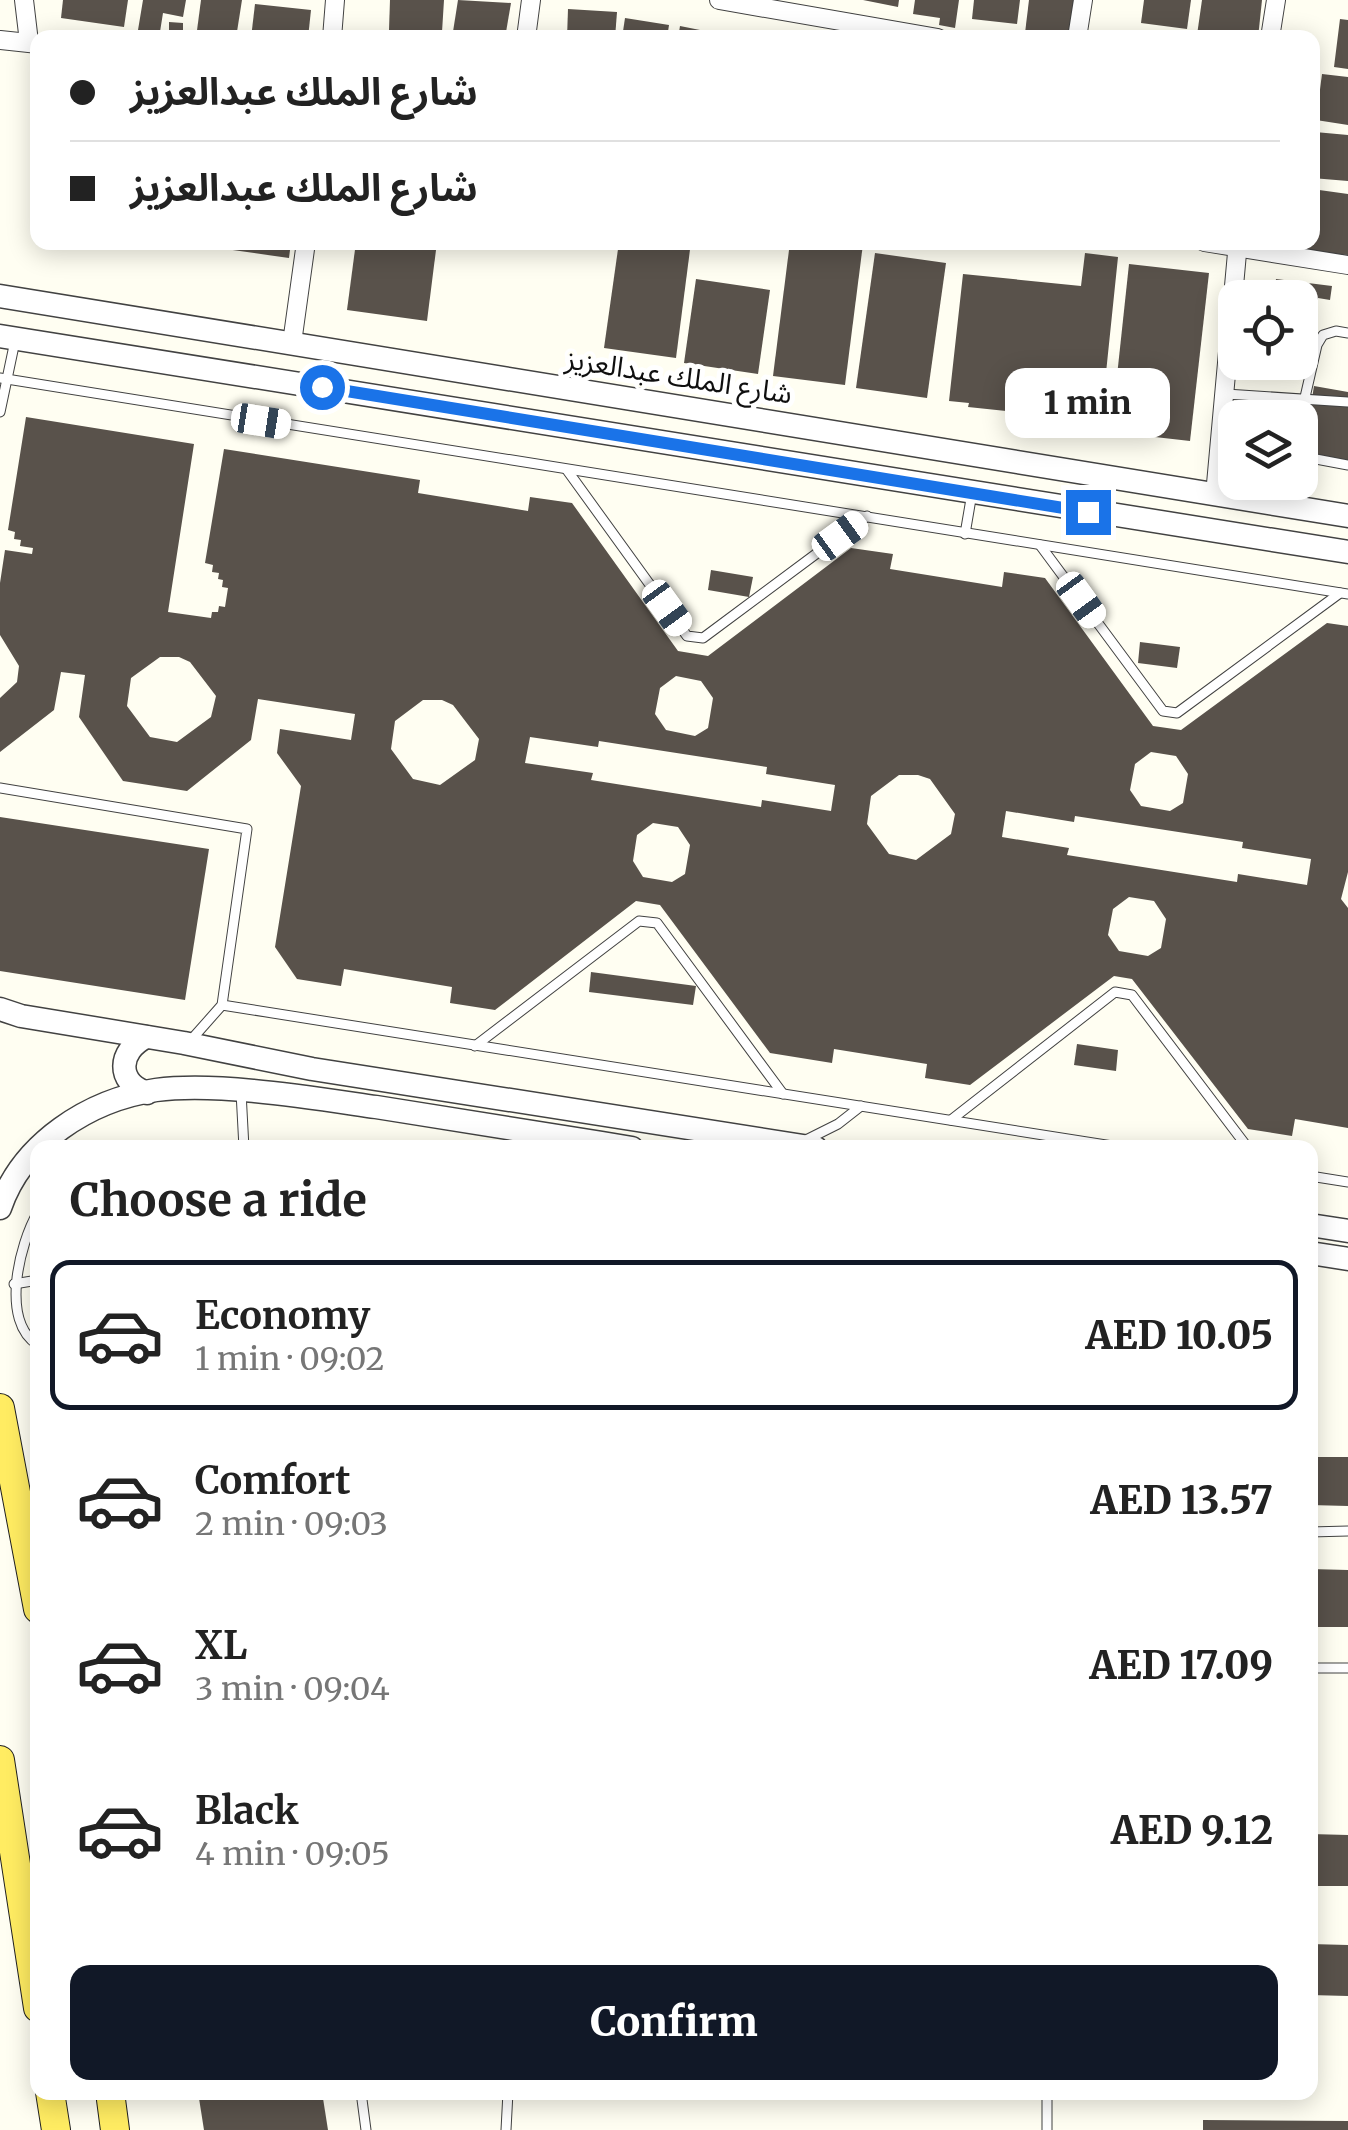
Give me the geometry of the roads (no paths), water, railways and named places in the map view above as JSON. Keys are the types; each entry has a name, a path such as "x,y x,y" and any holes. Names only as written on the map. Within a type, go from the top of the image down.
{"main road":[{"path":"0,1408 30,1567"},
{"path":"0,1761 30,1956"},
{"path":"51,2100 56,2130"},
{"path":"111,2100 114,2130"}],"street":[{"path":"24,0 30,30"},
{"path":"333,30 335,0"},
{"path":"527,30 532,0"},
{"path":"719,0 892,30"},
{"path":"1079,30 1083,0"},
{"path":"1271,30 1276,0"},
{"path":"0,40 30,43"},
{"path":"292,343 305,250"},
{"path":"1215,495 1238,250"},
{"path":"1261,250 1348,265"},
{"name":"شارع الملك عبدالعزيز","path":"0,296 1218,495"},
{"path":"5,337 1348,552"},
{"name":"شارع الملك عبدالعزيز","path":"1297,500 1348,516"},
{"path":"0,1008 20,1016 312,1069 767,1140"},
{"path":"146,1037 128,1050 122,1064 125,1077 134,1088 147,1093"},
{"path":"44,1140 104,1106 147,1093 189,1089 308,1097 581,1140"},
{"path":"0,1208 7,1187 30,1156"},
{"path":"1318,1226 1348,1231"},
{"path":"1318,1254 1348,1259"}],"lane":[{"path":"1226,394 1304,400 1323,335 1348,333"},
{"path":"0,412 5,337"},
{"path":"3,378 1344,593"},
{"path":"1318,401 1348,402"},
{"path":"1318,459 1348,465"},
{"path":"567,470 687,636 703,638 867,516"},
{"path":"965,534 972,492"},
{"path":"1040,544 1163,710 1177,713 1344,593"},
{"path":"0,788 247,829 222,1005 196,1037 184,1043"},
{"path":"475,1046 639,921 656,923 783,1094"},
{"path":"951,1120 1115,992 1132,995 1242,1140"},
{"path":"222,1005 951,1120 1053,1140"},
{"path":"241,1092 244,1140"},
{"path":"837,1102 838,1124"},
{"path":"814,1140 861,1106"},
{"path":"1318,1177 1348,1182"},
{"path":"30,1235 14,1284 18,1324 30,1340"},
{"path":"14,1284 30,1281"},
{"path":"1318,1532 1348,1532"},
{"path":"1318,1668 1348,1668"},
{"path":"362,2100 366,2130"},
{"path":"506,2130 508,2100"},
{"path":"1047,2100 1047,2130"}]}
